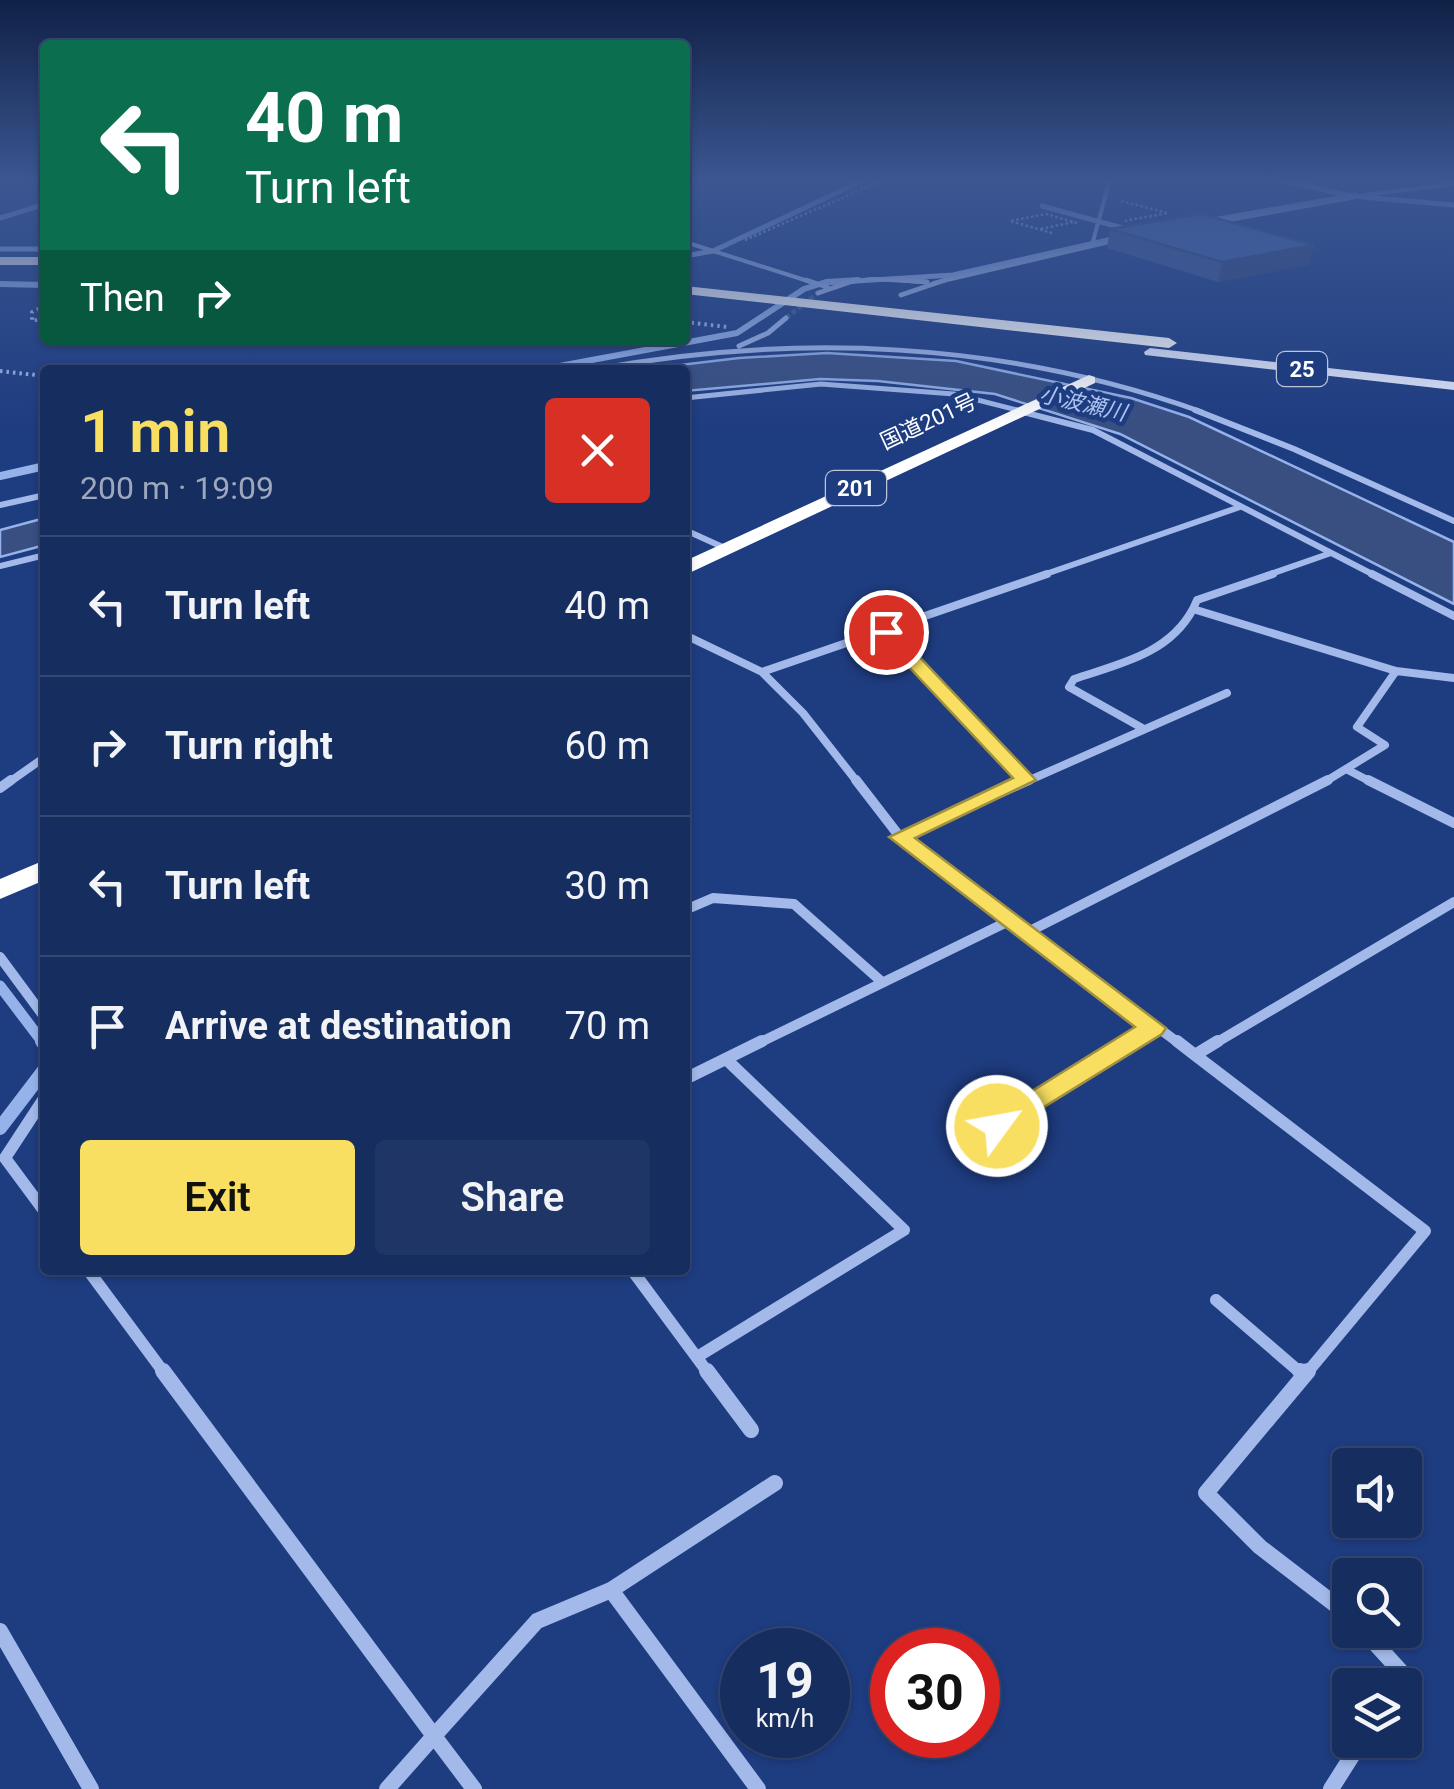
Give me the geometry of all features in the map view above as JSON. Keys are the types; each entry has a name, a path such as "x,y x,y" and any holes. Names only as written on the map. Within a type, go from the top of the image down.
{"highway":[{"path":"690,294 1169,343"},
{"path":"690,294 1150,352"},
{"name":"国道201号","path":"690,566 1088,380"},
{"path":"0,890 40,871"}],"main road":[{"name":"25","path":"1169,343 1454,376"},
{"name":"25","path":"1150,352 1454,386"}],"street":[{"path":"756,262 827,287"},
{"path":"901,295 933,283 1019,262"},
{"path":"818,293 827,287 864,280 933,283"},
{"path":"734,349 768,333 786,318"},
{"path":"624,365 734,349 821,348 949,354 1092,378 1198,410 1454,520"},
{"path":"690,397 766,387 835,384 954,394 1024,409 1094,430 1454,616"},
{"path":"0,505 40,495"},
{"path":"762,672 1240,507"},
{"path":"690,532 726,549"},
{"path":"1144,729 1070,687 1074,679 1163,644 1187,625 1197,600 1331,553"},
{"path":"0,566 40,556"},
{"path":"1193,609 1396,671 1454,678"},
{"path":"886,632 1026,780"},
{"path":"690,637 762,672 803,713 900,837 1425,1231 1206,1493 1260,1547 1332,1602"},
{"path":"1028,932 1348,770 1385,745 1356,727 1396,671"},
{"path":"900,837 1227,693"},
{"path":"0,788 40,760"},
{"path":"1348,770 1454,823"},
{"path":"690,908 713,898 794,904 882,982"},
{"path":"1195,1055 1454,902"},
{"path":"690,1077 1012,920"},
{"path":"0,957 40,1011"},
{"path":"997,1126 1153,1028"},
{"path":"697,1357 904,1230 727,1060"},
{"path":"40,1105 2,1161 40,1206"},
{"path":"92,1275 474,1789"},
{"path":"636,1275 751,1430"},
{"path":"1216,1300 1304,1374"},
{"path":"387,1789 537,1620 611,1590 775,1484"},
{"path":"611,1590 758,1789"},
{"path":"0,1631 91,1789"},
{"path":"1379,1648 1398,1668"},
{"path":"1331,1789 1351,1758"}],"path":[{"path":"40,308 32,312 32,321 40,319"},
{"path":"0,371 40,375"}],"water":[{"name":"小波瀬川","path":"827,353 956,361 1131,398 1189,417 1454,542 1454,604 1120,434 995,394 820,379 690,391 690,365 680,365"},
{"path":"40,519 40,546 0,557 0,530"}],"waterway":[{"path":"824,283 953,275 1008,262"},
{"path":"690,342 737,333 804,289 826,282 858,280"},
{"path":"0,284 40,285"},
{"path":"565,365 672,345"},
{"path":"0,476 40,467"},
{"path":"0,986 40,1039"},
{"path":"0,1128 40,1076"}],"tunnel":[{"path":"786,318 818,293"}],"route":[{"path":"886,632 1026,780 900,837 1153,1028 997,1126"}]}
